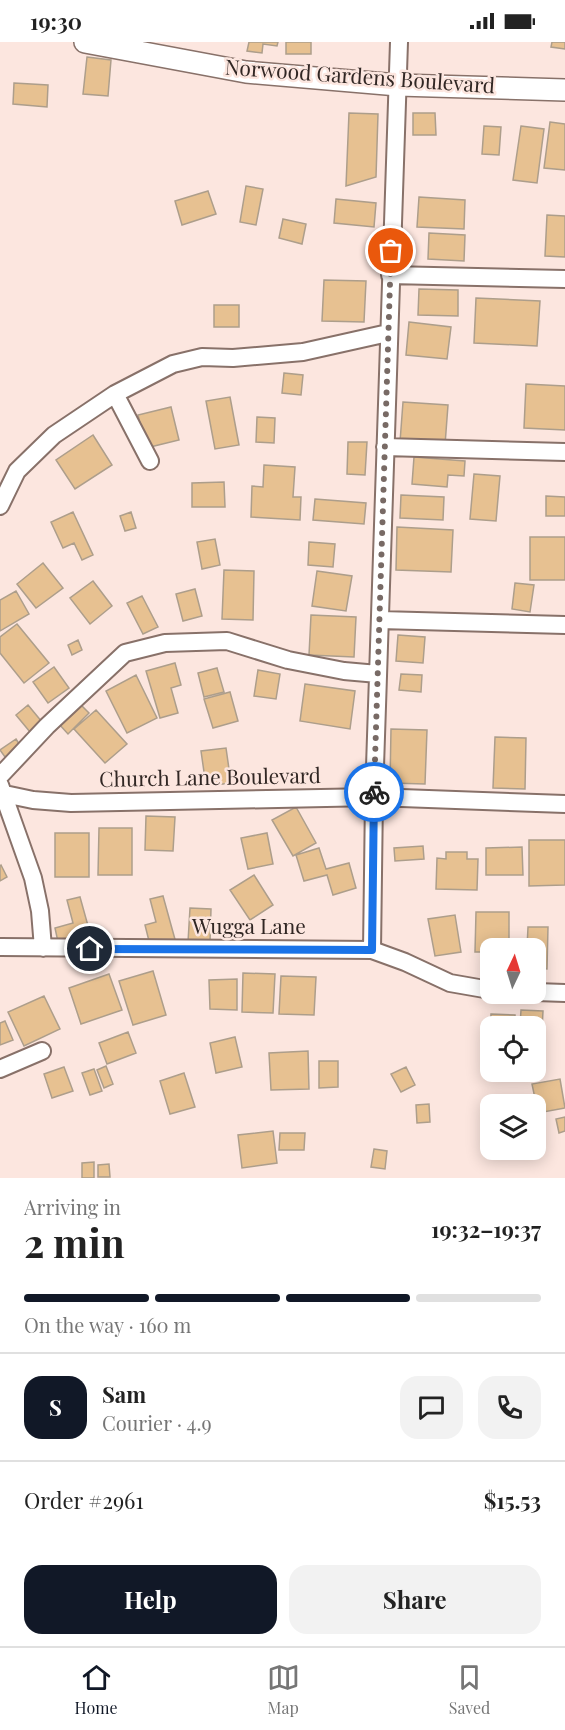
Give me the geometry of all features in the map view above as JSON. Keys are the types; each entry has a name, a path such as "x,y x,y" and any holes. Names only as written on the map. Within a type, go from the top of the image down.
{"street":[{"name":"Norwood Gardens Boulevard","path":"85,42 246,72 398,85 565,90"},
{"path":"372,950 374,797 399,42"},
{"path":"390,275 565,279"},
{"path":"0,506 17,471 54,435 115,394 173,364 202,357 233,358 303,352 388,333"},
{"path":"115,394 150,461"},
{"path":"385,447 565,452"},
{"path":"380,620 565,625"},
{"path":"0,776 47,726 125,653 165,643 227,641 288,660 344,672 378,674"},
{"path":"1,790 33,878 40,911 43,948"},
{"name":"Church Lane Boulevard","path":"1,790 33,800 71,803 374,797 565,804"},
{"name":"Wugga Lane","path":"0,947 372,950 405,962 450,983 480,988"},
{"path":"546,992 565,993"},
{"path":"0,1070 42,1051"}],"building":[{"path":"249,42 278,42 277,46 263,44 262,53 247,51"},
{"path":"286,42 311,42 311,54 286,54"},
{"path":"552,42 565,42 565,49 551,47"},
{"path":"87,57 111,60 108,96 83,94"},
{"path":"14,83 48,85 47,107 13,104"},
{"path":"349,113 378,114 376,177 346,186"},
{"path":"413,113 435,113 436,135 413,135"},
{"path":"550,122 565,124 565,170 544,168"},
{"path":"484,126 501,127 499,155 482,154"},
{"path":"521,126 544,129 537,183 513,180"},
{"path":"246,186 263,189 256,225 240,222"},
{"path":"208,191 216,214 182,225 175,201"},
{"path":"419,197 465,200 464,229 417,227"},
{"path":"336,199 376,203 374,227 334,223"},
{"path":"547,215 565,216 565,257 545,256"},
{"path":"283,219 306,224 302,244 279,238"},
{"path":"429,233 465,235 464,261 428,259"},
{"path":"324,280 366,281 364,322 322,321"},
{"path":"419,289 458,290 458,316 418,315"},
{"path":"476,298 540,301 537,346 474,343"},
{"path":"214,305 239,305 239,327 214,327"},
{"path":"409,322 451,327 447,359 406,355"},
{"path":"284,373 303,375 301,395 282,393"},
{"path":"526,384 565,386 565,430 524,428"},
{"path":"230,397 239,445 215,449 206,401"},
{"path":"403,402 448,405 445,445 400,442"},
{"path":"171,407 179,440 146,448 138,415"},
{"path":"257,417 275,418 274,443 256,442"},
{"path":"93,435 112,465 75,489 56,460"},
{"path":"348,442 367,442 365,475 347,474"},
{"path":"414,457 465,461 464,476 448,475 447,487 412,484"},
{"path":"264,465 295,467 293,497 301,497 300,520 251,517 252,486 263,487"},
{"path":"474,474 500,476 496,521 470,519"},
{"path":"224,482 225,507 192,507 192,483"},
{"path":"401,495 444,497 443,520 400,518"},
{"path":"546,496 565,497 565,516 546,516"},
{"path":"315,499 366,503 364,524 313,520"},
{"path":"73,512 93,555 82,560 74,543 63,548 51,522"},
{"path":"131,512 136,528 125,531 120,516"},
{"path":"397,527 453,530 451,572 396,570"},
{"path":"530,537 565,537 565,580 530,580"},
{"path":"215,539 220,565 202,569 197,542"},
{"path":"309,542 335,544 333,567 308,565"},
{"path":"43,563 63,588 36,608 17,584"},
{"path":"224,570 254,571 253,620 222,619"},
{"path":"317,571 352,576 346,611 312,606"},
{"path":"93,581 112,606 90,624 70,598"},
{"path":"515,583 534,585 530,612 512,609"},
{"path":"195,589 202,616 183,621 176,594"},
{"path":"16,591 29,614 0,631 0,600"},
{"path":"142,596 158,627 143,634 127,603"},
{"path":"311,615 356,617 354,657 309,655"},
{"path":"17,624 49,663 24,683 0,653 0,637"},
{"path":"398,635 425,637 423,663 396,661"},
{"path":"78,640 82,650 72,655 68,645"},
{"path":"175,663 181,685 171,688 178,713 160,718 146,671"},
{"path":"54,667 69,688 48,703 33,682"},
{"path":"217,668 224,692 204,697 198,673"},
{"path":"258,670 280,674 276,699 254,696"},
{"path":"401,674 422,675 421,692 399,690"},
{"path":"136,675 157,718 127,733 106,691"},
{"path":"305,684 355,691 350,729 300,721"},
{"path":"230,692 238,721 213,728 204,699"},
{"path":"80,704 89,713 68,734 59,724"},
{"path":"28,705 42,722 30,732 16,715"},
{"path":"96,710 127,744 105,763 74,729"},
{"path":"391,729 427,730 425,784 390,783"},
{"path":"495,737 526,738 525,789 493,788"},
{"path":"16,739 21,747 5,757 0,750"},
{"path":"226,748 231,783 206,786 201,751"},
{"path":"296,807 316,843 293,856 272,820"},
{"path":"146,816 175,817 173,851 145,850"},
{"path":"99,828 132,828 132,875 98,875"},
{"path":"55,833 89,833 89,877 55,877"},
{"path":"267,833 273,864 248,869 241,838"},
{"path":"529,840 565,840 565,885 529,886"},
{"path":"423,846 424,859 395,861 394,848"},
{"path":"522,847 523,875 486,875 486,848"},
{"path":"319,848 326,869 349,863 356,888 333,895 327,875 304,881 296,855"},
{"path":"446,852 467,852 467,859 478,859 477,890 436,889 437,858 446,859"},
{"path":"0,866 7,877 0,881"},
{"path":"254,875 273,905 250,920 230,890"},
{"path":"163,896 176,943 151,949 145,925 156,922 150,899"},
{"path":"80,897 90,933 58,942 55,928 73,923 67,900"},
{"path":"190,908 211,909 210,942 188,942"},
{"path":"476,912 509,912 509,938 480,938 480,952 475,952"},
{"path":"455,915 461,952 435,956 428,919"},
{"path":"528,927 548,927 547,969 546,938 527,938"},
{"path":"153,971 166,1015 133,1025 119,981"},
{"path":"243,973 275,974 273,1013 242,1012"},
{"path":"109,974 122,1010 81,1024 69,988"},
{"path":"281,976 316,977 314,1015 279,1014"},
{"path":"237,979 237,1010 210,1009 209,980"},
{"path":"44,996 60,1029 24,1046 8,1012"},
{"path":"521,1010 543,1011 543,1016 521,1016"},
{"path":"491,1014 515,1015 491,1016"},
{"path":"5,1021 13,1040 0,1045 0,1023"},
{"path":"128,1032 136,1053 107,1064 99,1043"},
{"path":"235,1037 242,1067 216,1073 210,1043"},
{"path":"308,1051 309,1089 271,1090 269,1053"},
{"path":"319,1061 338,1061 338,1087 319,1088"},
{"path":"106,1066 113,1084 104,1088 97,1070"},
{"path":"64,1067 73,1091 52,1098 44,1074"},
{"path":"406,1067 415,1085 401,1092 391,1074"},
{"path":"94,1069 102,1091 90,1095 82,1073"},
{"path":"184,1073 195,1107 170,1114 160,1081"},
{"path":"560,1079 565,1108 546,1112 546,1094 534,1094 532,1084"},
{"path":"429,1104 430,1122 417,1123 416,1105"},
{"path":"565,1117 565,1131 559,1133 556,1119"},
{"path":"273,1131 277,1163 242,1168 238,1135"},
{"path":"280,1133 305,1133 304,1150 279,1150"},
{"path":"374,1149 387,1151 385,1169 371,1167"},
{"path":"94,1162 94,1178 82,1178 82,1163"},
{"path":"109,1164 110,1177 98,1177 98,1165"}],"way so far":[{"path":"374,792 391,251"}],"route":[{"path":"90,949 372,950 374,792"}]}
